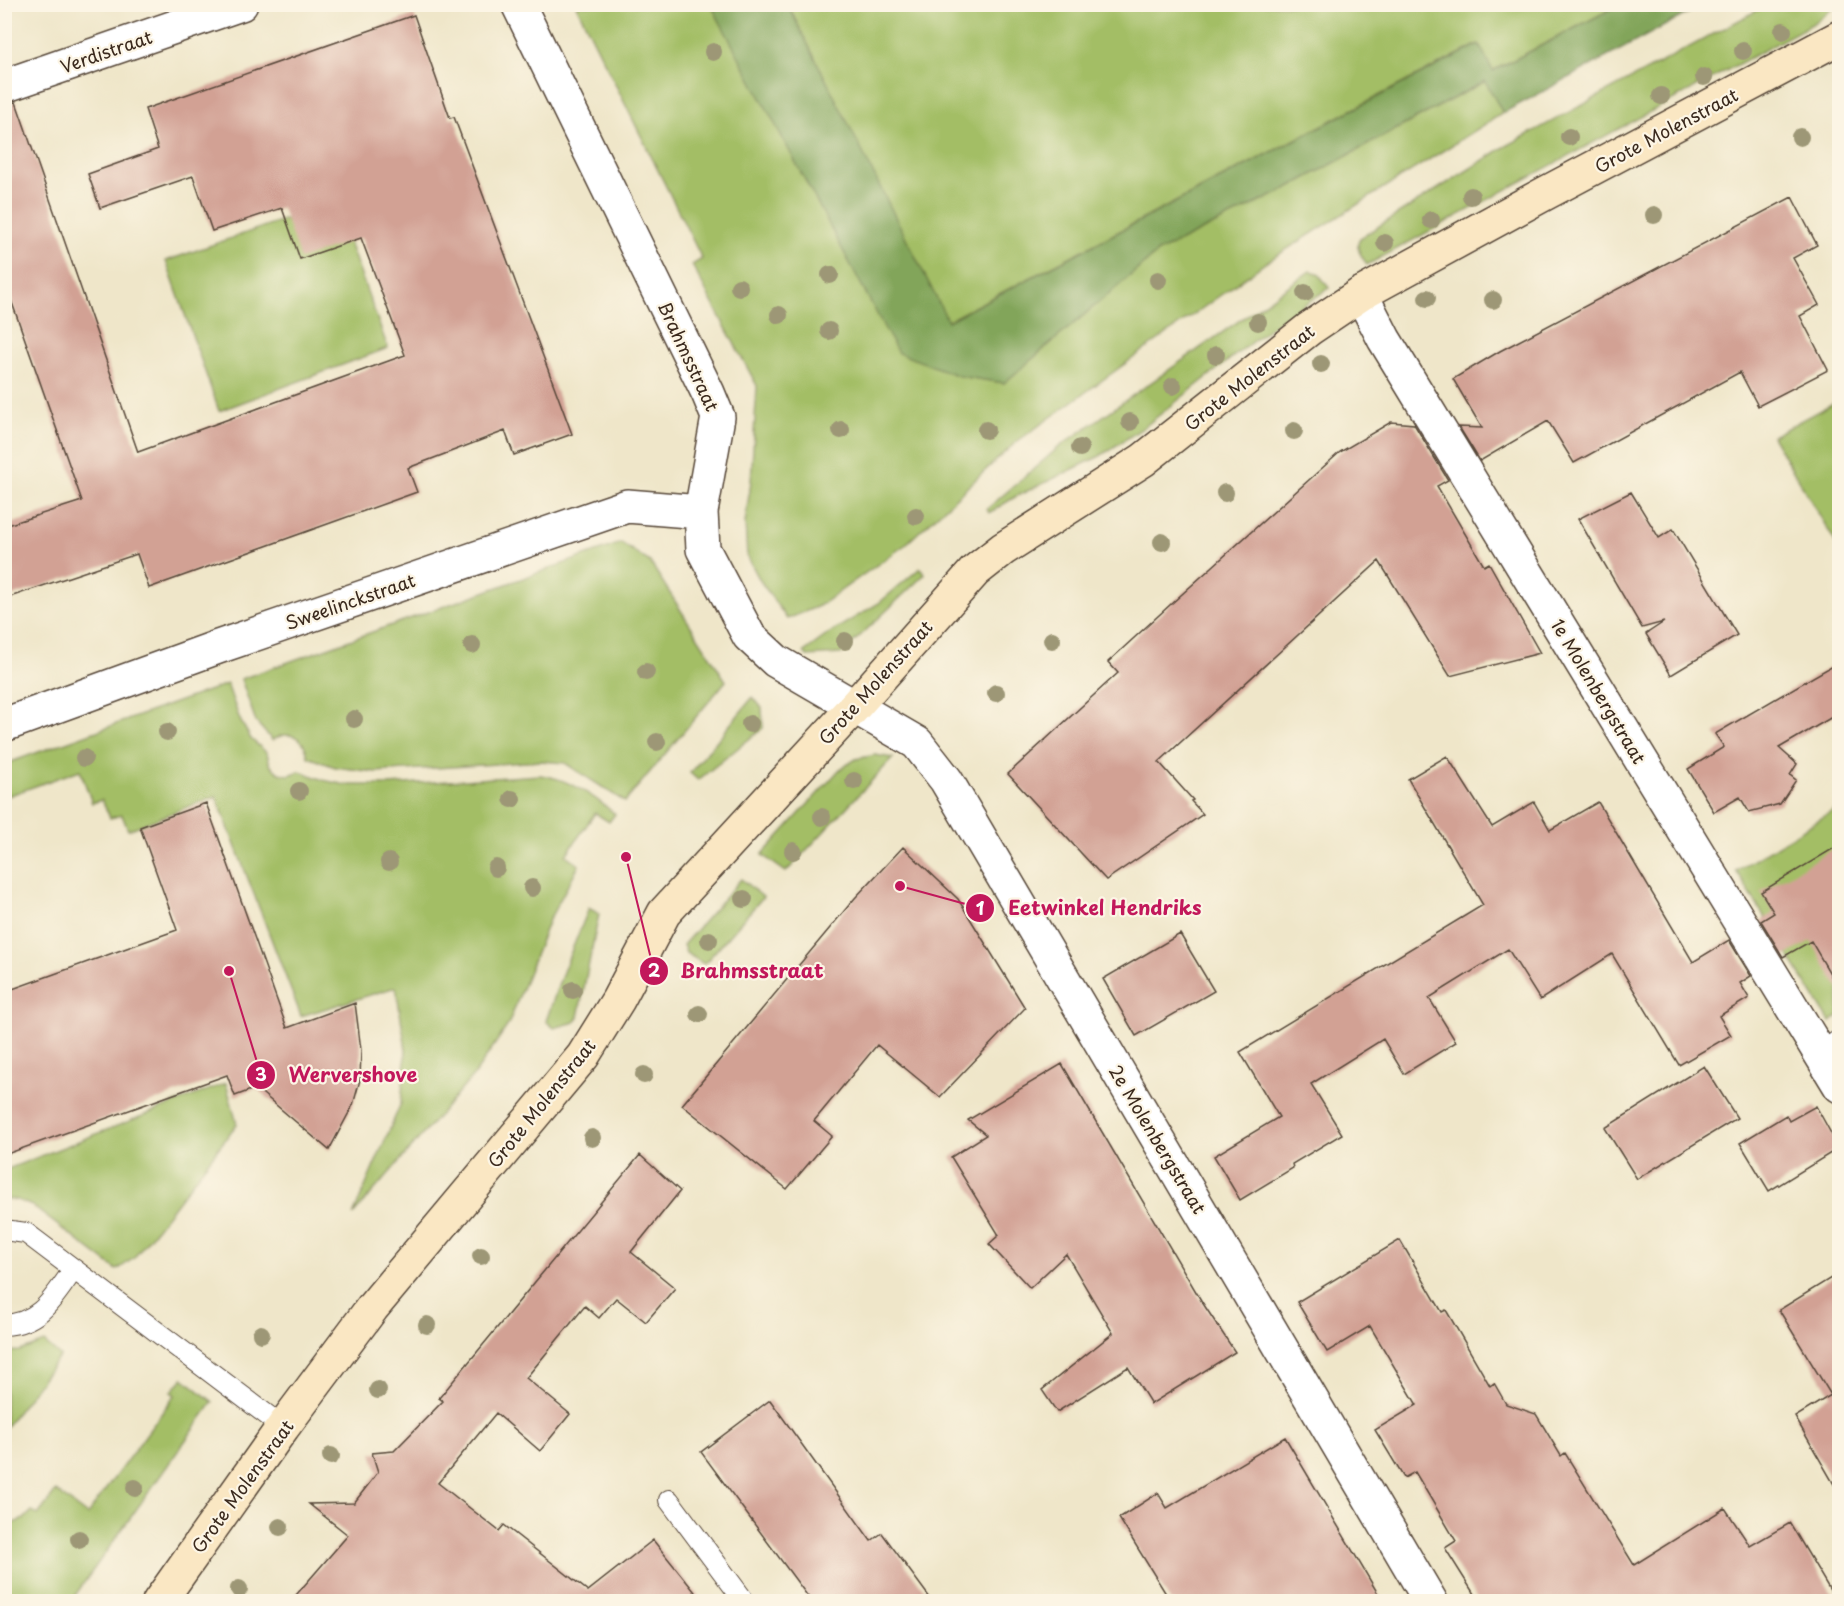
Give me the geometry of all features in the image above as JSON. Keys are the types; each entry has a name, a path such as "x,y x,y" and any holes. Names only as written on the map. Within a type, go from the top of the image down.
{"street":[{"name":"Verdistraat","path":"4,86 241,4"},
{"name":"Brahmsstraat","path":"518,4 718,417 701,512 703,549 749,636 776,661 855,706"},
{"name":"Grote Molenstraat","path":"159,1602 283,1427 372,1308 584,1056 618,1000 664,913 855,706 975,571 1003,549 1143,460 1309,329 1361,294 1839,37"},
{"name":"1e Molenbergstraat","path":"1361,294 1390,349 1830,1046 1839,1086"},
{"name":"Sweelinckstraat","path":"4,725 218,647 627,506 701,512"},
{"name":"2e Molenbergstraat","path":"855,706 917,743 946,780 1431,1602"}],"lane":[{"path":"4,1230 26,1233 283,1427"},
{"path":"4,1325 24,1322 40,1313 74,1269"},
{"path":"669,1500 745,1602"}],"green space":[{"path":"576,5 711,5 959,376 1004,383 1158,252 1284,190 1486,81 1503,113 1268,261 1015,443 905,545 819,606 787,619 761,582 747,556 745,523 751,481 757,386 692,265 702,259"},
{"path":"711,5 788,5 948,321 1479,44 1493,71 1619,5 1703,5 1503,113 1485,81 1284,190 1158,252 1004,383 959,376 898,353"},
{"path":"788,5 1619,5 1492,71 1478,44 947,321"},
{"path":"1767,5 1836,5 1816,22 1367,265 1358,249 1360,238 1501,149"},
{"path":"334,202 388,348 219,411 166,261"},
{"path":"1310,271 1318,273 1329,288 1272,326 1143,428 1100,456 1015,497 989,513 987,509 1059,447"},
{"path":"1839,400 1839,548 1772,436"},
{"path":"621,543 650,562 726,681 625,802 565,763 541,761 375,772 335,767 308,757 304,744 296,737 285,735 272,740 256,722 241,679"},
{"path":"920,568 925,574 841,654 807,656 804,652 831,632 879,603"},
{"path":"227,684 240,720 251,739 267,753 270,765 279,773 289,775 300,771 323,780 346,785 389,785 540,775 561,780 580,789 615,814 609,822 595,813 566,855 579,865 549,920 508,1025 474,1075 353,1215 401,1103 406,1050 396,987 301,1016 216,796 128,830 122,815 110,818 102,800 92,803 80,770 5,797 5,764"},
{"path":"753,697 762,708 763,728 698,780 690,773"},
{"path":"875,755 893,758 786,872 762,855 840,769 856,759"},
{"path":"1839,807 1839,1016 1830,1022 1736,871"},
{"path":"741,879 763,897 704,964 686,953 683,945"},
{"path":"589,908 599,914 578,1017 575,1022 554,1028 546,1021"},
{"path":"226,1083 237,1124 134,1258 117,1270 32,1206 17,1200 5,1199 5,1170"},
{"path":"44,1342 60,1356 5,1428 5,1352 20,1351"},
{"path":"183,1378 213,1402 71,1601 5,1601 5,1526 24,1519 32,1511 38,1515 56,1491 87,1515 175,1395 171,1392"}],"building":[{"path":"414,15 450,118 454,117 572,434 514,455 505,431 408,468 417,492 149,588 137,554 4,599 4,526 82,501 4,280 4,104 16,102 138,452 405,355 361,238 300,259 282,208 212,231 193,176 100,208 88,174 158,149 145,109"},
{"path":"1792,197 1817,245 1793,258 1819,305 1800,316 1828,370 1758,406 1740,372 1574,463 1548,421 1480,461 1459,427 1482,428 1453,379 1500,351"},
{"path":"1391,422 1414,424 1448,480 1437,486 1484,566 1489,563 1540,653 1450,676 1379,561 1159,762 1203,814 1106,880 1008,774 1118,673 1108,662 1171,604 1340,452"},
{"path":"1631,492 1659,538 1673,529 1737,635 1671,675 1646,634 1664,622 1642,628 1578,519"},
{"path":"1839,662 1839,713 1779,748 1797,764 1790,775 1796,780 1780,804 1749,812 1740,797 1714,812 1688,769 1724,747 1715,734"},
{"path":"1447,756 1492,827 1534,802 1550,830 1598,802 1693,962 1729,940 1751,976 1740,983 1749,998 1719,1016 1731,1035 1679,1065 1612,954 1540,1000 1508,949 1429,998 1456,1042 1404,1074 1383,1039 1311,1084 1342,1134 1292,1164 1293,1168 1240,1200 1214,1156 1279,1117 1240,1052 1483,905 1408,779"},
{"path":"206,803 287,1028 355,1003 361,1050 360,1080 353,1105 329,1150 256,1088 235,1096 227,1075 4,1155 4,992 177,930 140,827"},
{"path":"1839,845 1839,989 1811,941 1783,957 1761,921 1774,913 1761,892"},
{"path":"903,847 958,899 1025,1008 940,1097 877,1045 814,1121 832,1136 787,1189 682,1105 855,898"},
{"path":"1180,934 1214,991 1136,1036 1103,979"},
{"path":"1062,1064 1202,1302 1235,1352 1151,1404 1128,1367 1057,1412 1042,1390 1113,1333 1066,1254 1030,1288 989,1244 999,1235 951,1157 986,1135 968,1120"},
{"path":"1704,1066 1737,1118 1637,1179 1605,1128"},
{"path":"1816,1106 1839,1148 1769,1191 1740,1143 1786,1115 1789,1121"},
{"path":"640,1155 680,1191 631,1252 675,1288 646,1322 616,1298 599,1318 585,1306 526,1378 570,1414 540,1451 496,1413 438,1483 499,1531 504,1525 588,1591 653,1540 703,1602 290,1602 348,1535 309,1504 354,1503 378,1472 372,1453 394,1451 443,1401 439,1398"},
{"path":"1400,1240 1442,1312 1446,1310 1490,1386 1494,1383 1506,1404 1536,1414 1561,1456 1565,1453 1634,1565 1725,1508 1750,1546 1790,1523 1837,1602 1479,1602 1445,1548 1456,1541 1415,1472 1404,1478 1375,1430 1417,1405 1370,1326 1327,1352 1297,1302"},
{"path":"1839,1273 1839,1493 1795,1417 1831,1395 1779,1310"},
{"path":"770,1400 871,1541 882,1533 933,1602 812,1602 701,1452"},
{"path":"1285,1437 1383,1602 1171,1602 1119,1518 1158,1493 1167,1508"}],"place":[{"name":"Brahmsstraat","path":"626,857"},
{"name":"Eetwinkel Hendriks","path":"900,886"},
{"name":"Wervershove","path":"229,971"}]}
